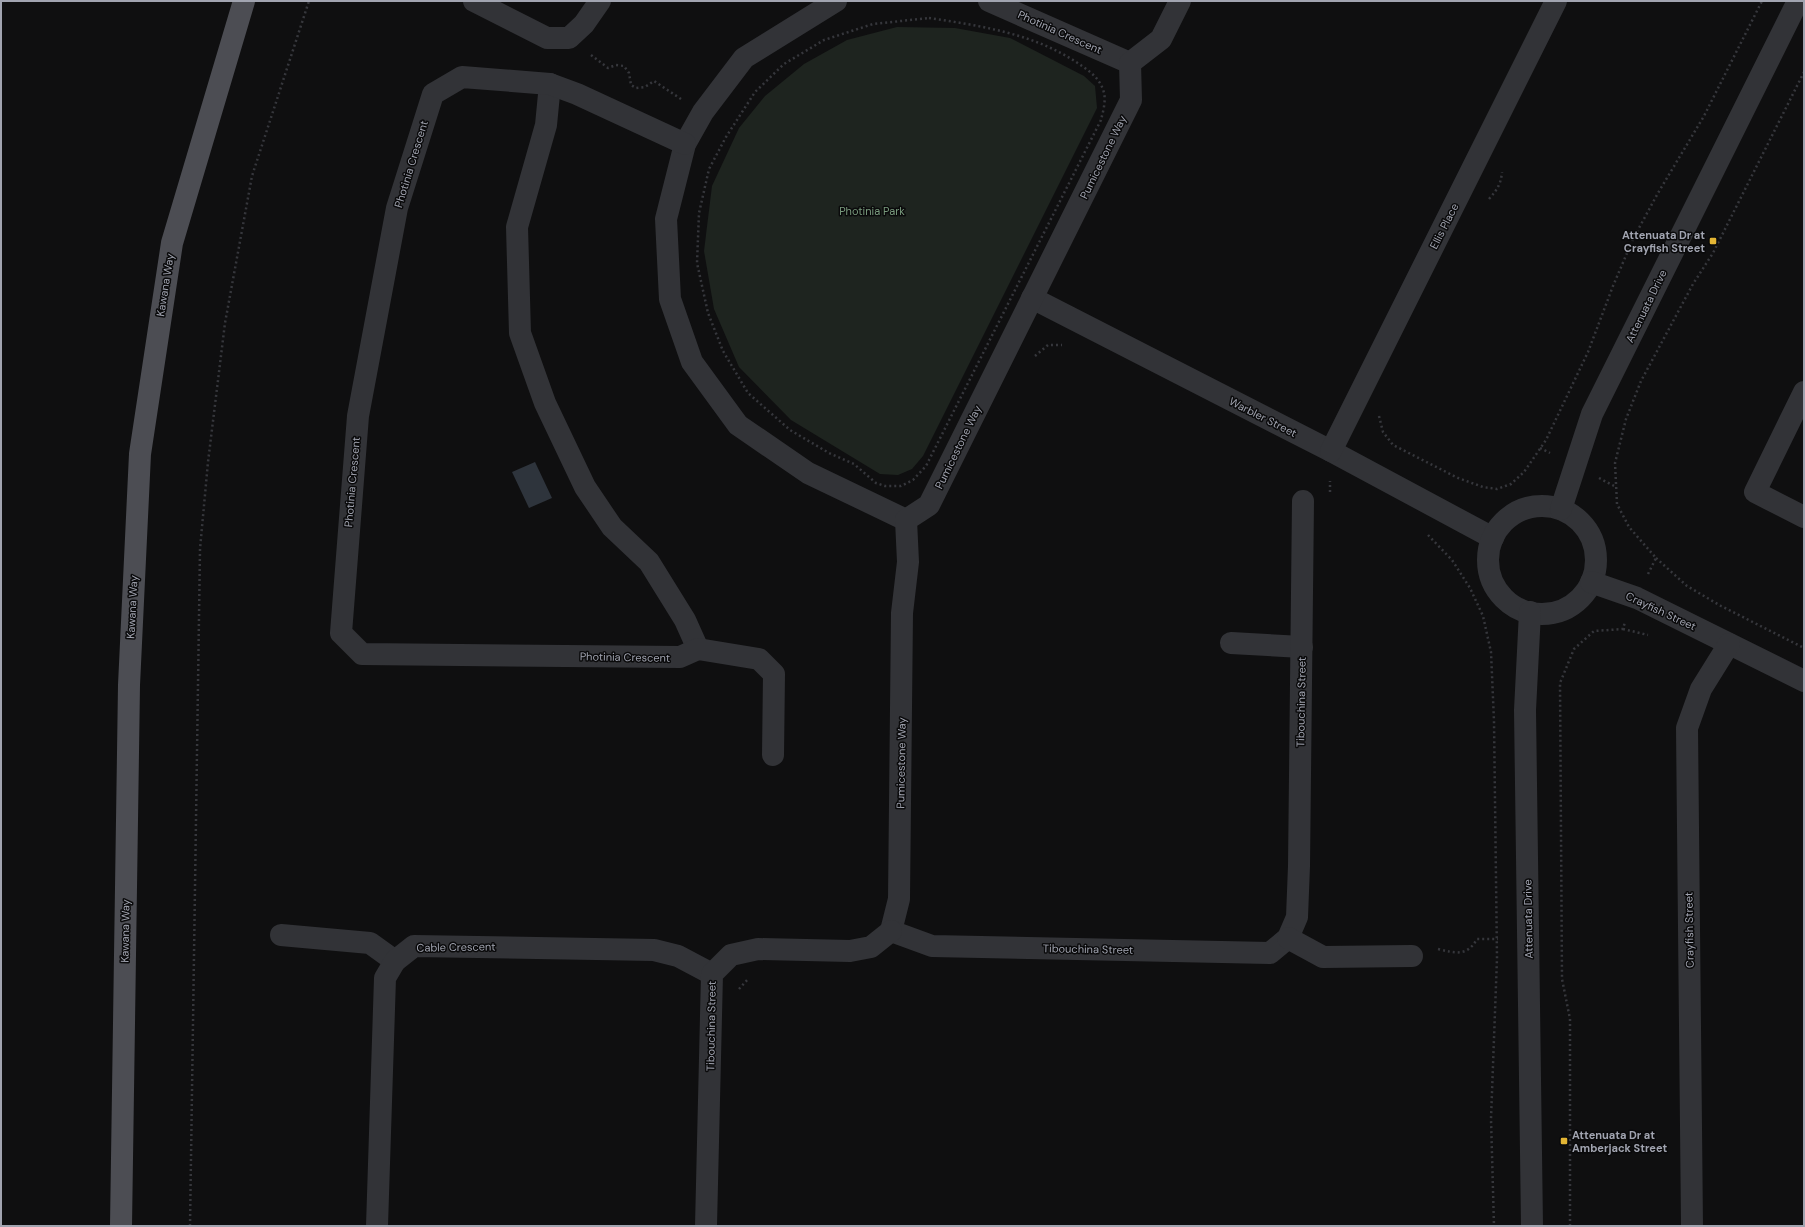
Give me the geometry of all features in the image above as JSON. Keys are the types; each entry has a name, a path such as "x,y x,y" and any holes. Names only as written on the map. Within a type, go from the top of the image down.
{"main road":[{"name":"Kawana Way","path":"121,1226 129,685 140,454 172,243 244,1"}],"street":[{"path":"474,1 547,38 569,38 584,24 600,1"},
{"path":"836,1 744,58 703,112 685,144 666,219 670,299 692,362 738,425 808,473 906,520"},
{"name":"Photinia Crescent","path":"989,1 1130,63"},
{"path":"1130,63 1161,38 1180,1"},
{"name":"Ellis Place","path":"1331,451 1556,1"},
{"name":"Attenuata Drive","path":"1561,509 1592,414 1798,1"},
{"name":"Pumicestone Way","path":"891,931 899,899 902,613 908,562 906,520 929,505 1131,100 1130,63"},
{"name":"Photinia Crescent","path":"685,144 577,94 550,84 462,77 433,94 397,208 358,416 341,632 362,654 680,657 698,650 759,659 774,674 774,755"},
{"path":"550,84 546,125 517,227 520,333 545,403 585,487 612,527 649,562 685,620 698,650"},
{"name":"Warbler Street","path":"1032,298 1331,451 1493,538"},
{"path":"1804,392 1755,492 1804,517"},
{"name":"Tibouchina Street","path":"706,1226 712,974 731,955 758,950 850,951 871,946 891,931 932,946 1270,953 1288,938 1297,917 1303,501"},
{"path":"1545,506 1561,509 1576,518 1588,531 1594,547 1595,565 1591,582 1582,596 1570,606 1554,613 1538,614 1522,611 1507,601 1496,588 1490,572 1488,554 1493,538 1502,524 1514,514 1529,507 1545,506"},
{"name":"Crayfish Street","path":"1591,582 1637,598 1804,681"},
{"name":"Attenuata Drive","path":"1530,612 1525,710 1532,1226"},
{"path":"1231,643 1302,647"},
{"name":"Crayfish Street","path":"1692,1226 1687,728 1701,690 1729,644"},
{"path":"281,935 370,943 395,961"},
{"path":"1288,938 1323,957 1412,956"},
{"name":"Cable Crescent","path":"377,1226 385,978 395,961 414,946 654,950 678,956 712,974"}],"path":[{"path":"190,1226 200,557 208,462 225,323 252,176 309,1"},
{"path":"1378,412 1383,432 1393,445 1458,478 1483,487 1497,489 1511,484 1524,472 1546,440 1588,352 1633,239 1658,193 1704,116 1762,1"},
{"path":"929,18 977,25 1029,38 1070,58 1096,76 1099,82 1104,93 1104,107 1101,120 926,466 913,480 901,486 885,486 876,483 854,464 829,453 790,430 748,393 723,351 708,313 697,263 700,213 709,169 731,128 755,92 784,64 824,40 873,24 929,18"},
{"path":"569,38 608,68 616,65 624,66 629,73 631,85 636,88 645,87 654,81 731,128"},
{"path":"1804,72 1713,253 1693,284 1641,381 1626,419 1615,462 1617,504 1629,527 1656,558 1687,586 1721,606 1804,648"},
{"path":"1485,203 1497,190 1501,181 1502,168"},
{"path":"1030,362 1040,350 1048,345 1064,345"},
{"path":"1330,475 1330,498"},
{"path":"1425,532 1452,560 1470,588 1483,616 1491,652 1494,721 1497,939 1491,1119 1494,1226"},
{"path":"1649,571 1656,558"},
{"path":"1570,1226 1571,1060 1570,1020 1562,979 1560,683 1574,649 1594,631 1623,629 1626,620"},
{"path":"1436,949 1453,952 1467,951 1473,946 1477,939 1497,939"}],"green space":[{"name":"Photinia Park","path":"897,27 955,28 1010,38 1084,76 1095,86 1097,108 923,456 912,469 898,475 880,474 791,420 739,367 714,309 704,251 712,186 739,128 765,96 804,64 847,40"}],"shaded area":[{"path":"535,462 552,498 529,508 512,472"}],"place":[{"name":"Attenuata Dr at Crayfish Street","path":"1713,241"},
{"name":"Attenuata Dr at Amberjack Street","path":"1564,1141"}]}
